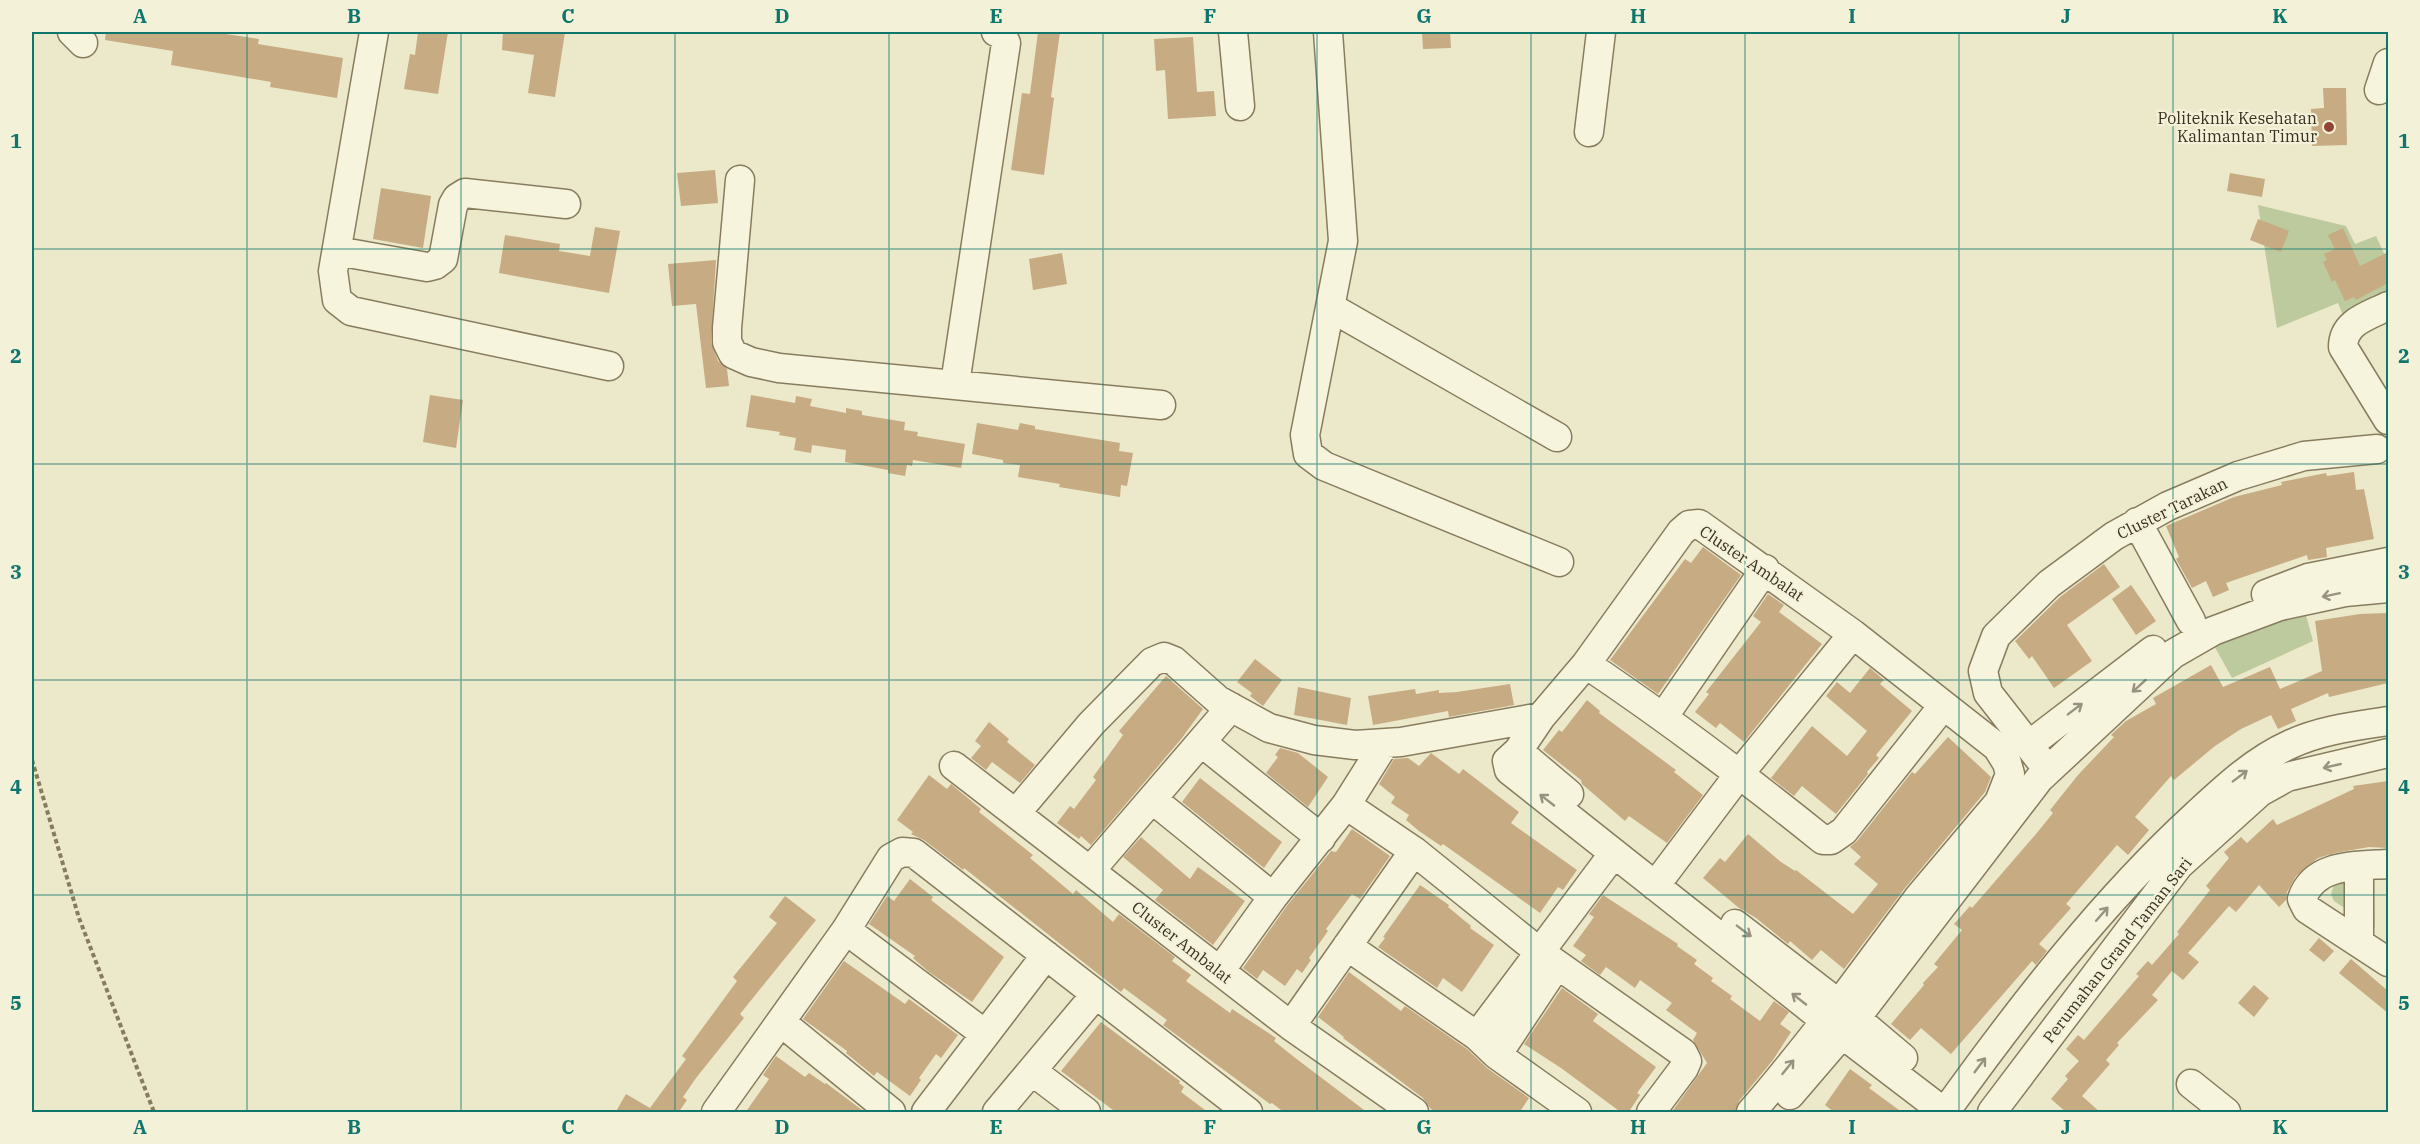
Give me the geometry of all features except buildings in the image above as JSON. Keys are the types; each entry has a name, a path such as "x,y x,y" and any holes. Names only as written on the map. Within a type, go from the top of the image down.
{"street":[{"path":"374,32 333,271 337,300 351,311 609,366"},
{"path":"955,384 1006,43 1002,35 996,32"},
{"path":"1233,32 1240,106"},
{"path":"1328,32 1342,241 1305,435 1308,454 1324,466 1559,562"},
{"path":"1589,132 1601,32"},
{"path":"2379,90 2388,63"},
{"path":"740,180 727,328 727,342 733,354 751,362 779,368 1161,405"},
{"path":"336,251 427,267 443,259 453,205 457,198 465,193 566,204"},
{"path":"2388,306 2352,324 2343,335 2343,348 2388,420"},
{"path":"1330,308 1557,436"},
{"name":"Cluster Tarakan","path":"2037,755 1988,693 1983,672 1996,636 2049,584 2114,536 2137,522 2238,476 2304,456 2385,450"},
{"path":"2137,522 2191,621"},
{"name":"Cluster Ambalat","path":"1512,756 1541,717 1586,664 1681,532 1689,525 1699,524 1853,634 1997,747 2007,763 2010,774 1999,802 1918,898 1841,1019 1775,1113"},
{"path":"2037,755 2191,621 2308,578 2388,562"},
{"path":"1664,716 1765,569"},
{"path":"2037,755 2173,654 2213,631 2280,606 2345,592 2388,588"},
{"path":"1661,879 1740,773 1853,634"},
{"path":"1016,813 1091,724 1152,662 1164,657 1174,661 1218,700 1269,728 1314,740 1355,745 1385,743 1541,717"},
{"path":"1586,664 1664,716 1823,840 1831,840 1844,831 1943,706"},
{"path":"1090,871 1231,707"},
{"path":"1468,729 1512,756 1626,842 1661,879 1841,1019 1948,1109 2029,1000 2170,856 2224,789 2253,766 2290,744 2312,736 2388,721"},
{"path":"1202,742 1321,838"},
{"path":"1220,971 1273,897 1346,805 1385,743"},
{"name":"Perumahan Grand Taman Sari","path":"1992,1113 2170,856 2260,792 2287,777 2388,753"},
{"name":"Cluster Ambalat","path":"1751,1113 1841,1019 2039,779 2037,755"},
{"path":"1512,756 1509,770 1614,853 1661,879"},
{"name":"Cluster Ambalat","path":"954,766 1292,1026 1414,1113"},
{"path":"1152,799 1273,897"},
{"path":"1346,805 1414,851 1548,958 1683,1053 1687,1061 1684,1068 1651,1113"},
{"path":"1292,1026 1414,851"},
{"path":"716,1113 846,930 891,858 902,852 914,853 1243,1111"},
{"path":"1487,1046 1548,958 1614,853"},
{"path":"2388,864 2341,868 2315,878 2306,888 2302,899 2307,909 2388,962"},
{"path":"2359,866 2359,942"},
{"path":"846,930 986,1034"},
{"path":"1347,946 1577,1113"},
{"path":"926,1113 1046,955"},
{"path":"997,1113 1096,994"},
{"path":"782,1023 891,1113"},
{"path":"1032,1071 1086,1113"},
{"path":"2191,1084 2226,1113"}],"path":[{"path":"32,760 80,918 154,1113"}],"green space":[{"path":"2258,205 2346,226 2355,244 2376,236 2388,262 2388,296 2345,320 2338,303 2277,328"},
{"path":"2303,604 2313,641 2232,678 2211,640"},
{"path":"2369,870 2374,875 2375,928 2334,901 2331,894 2334,886"}],"place":[{"name":"Politeknik Kesehatan Kalimantan Timur","path":"2329,127"}]}
